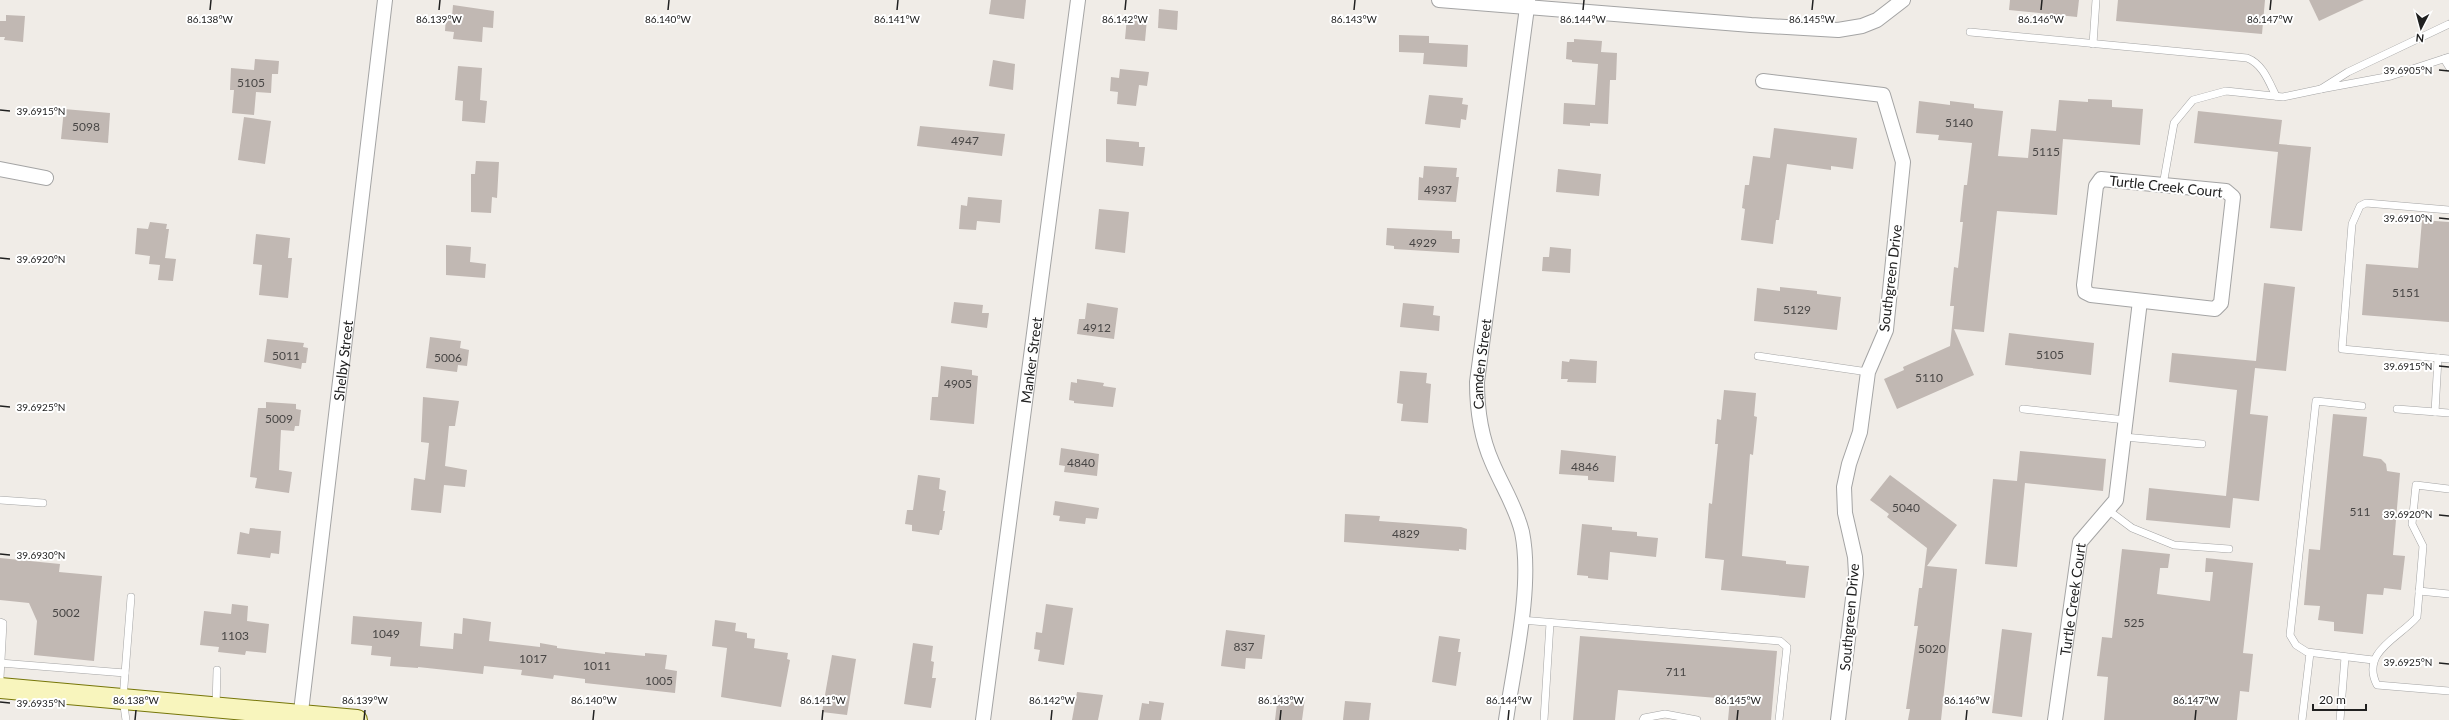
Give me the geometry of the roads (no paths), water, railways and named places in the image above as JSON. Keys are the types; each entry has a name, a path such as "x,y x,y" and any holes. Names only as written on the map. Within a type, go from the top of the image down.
{"main road":[{"path":"0,688 216,707 300,717 357,720"}],"street":[{"name":"Shelby Street","path":"300,717 385,0"},
{"name":"Manker Street","path":"983,720 1078,0"},
{"path":"1439,0 1527,4 1664,18 1846,30 1877,20 1903,0"},
{"name":"Camden Street","path":"1506,720 1526,570 1523,538 1513,506 1485,444 1479,417 1477,382 1527,4"},
{"name":"Southgreen Drive","path":"1763,81 1883,95 1903,162 1886,330 1868,372 1860,432 1849,464 1844,487 1845,513 1854,551 1856,574 1838,720"},
{"path":"0,170 46,178"},
{"name":"Turtle Creek Court","path":"2101,179 2163,185 2226,191 2234,197 2221,304 2214,309 2091,295 2086,292 2084,285 2096,186 2101,179"},
{"name":"Turtle Creek Court","path":"2055,720 2080,542 2116,500 2140,301"}],"lane":[{"path":"2094,44 2096,0"},
{"path":"2320,89 2348,72 2449,24"},
{"path":"1970,32 2247,58 2255,61 2261,67 2276,96"},
{"path":"2163,185 2174,123 2193,100 2226,91 2283,97 2391,76 2446,58 2449,67"},
{"path":"2449,210 2366,203 2360,206 2352,224 2342,349 2449,359"},
{"path":"1758,356 1868,372"},
{"path":"2435,412 2438,358"},
{"path":"2362,406 2316,401 2290,634 2296,645 2310,652 2374,660"},
{"path":"2023,409 2126,420"},
{"path":"2397,409 2449,413"},
{"path":"2124,437 2202,444"},
{"path":"2449,489 2416,485 2412,524 2423,546 2417,617 2384,645 2374,660 2374,680 2377,685 2449,691"},
{"path":"0,500 43,503"},
{"path":"2108,510 2132,528 2174,545 2229,549"},
{"path":"2419,591 2449,594"},
{"path":"126,720 123,699 131,597"},
{"path":"1520,620 1780,641 1787,647 1780,720"},
{"path":"0,622 3,623 0,678"},
{"path":"1544,720 1550,622"},
{"path":"2302,720 2310,652"},
{"path":"2340,720 2346,657"},
{"path":"0,663 125,673"},
{"path":"216,707 217,670"},
{"path":"1643,720 1644,718 1665,714 1697,720"}]}
